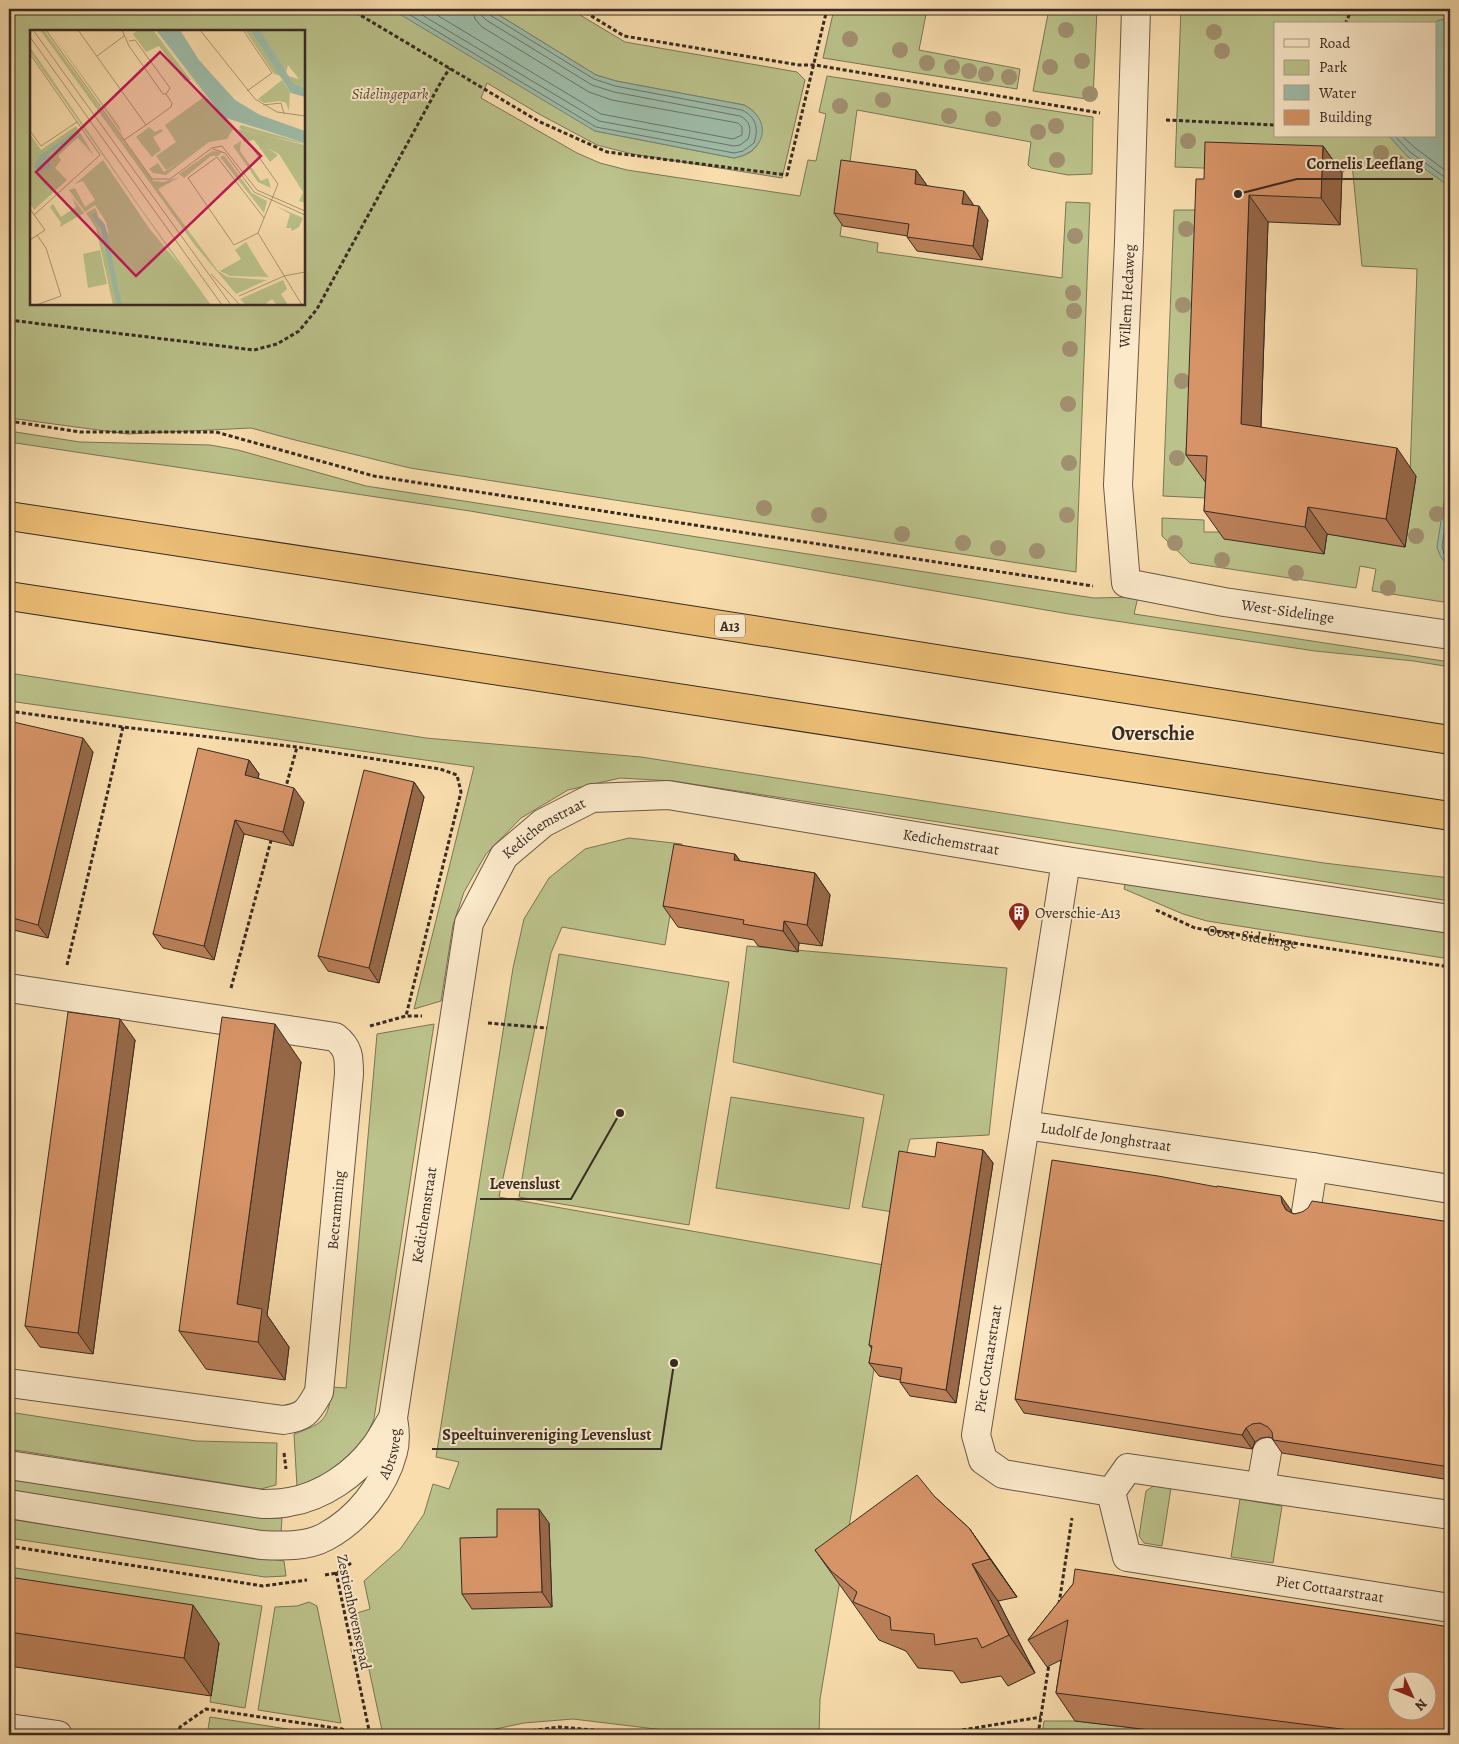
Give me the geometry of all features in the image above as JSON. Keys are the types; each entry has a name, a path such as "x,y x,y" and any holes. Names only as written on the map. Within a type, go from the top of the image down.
{"highway":[{"name":"A13","path":"9,516 640,612 1450,740"},
{"path":"9,596 1450,816"}],"street":[{"name":"Willem Hedaweg","path":"1126,583 1118,485 1129,242 1136,9"},
{"name":"West-Sidelinge","path":"1126,583 1224,602 1450,635"},
{"name":"Kedichemstraat","path":"393,1418 469,923 504,856 543,823 592,798 668,794 1066,861"},
{"path":"1066,861 1450,919"},
{"name":"Ludolf de Jonghstraat","path":"1066,861 1025,1125 1450,1189"},
{"path":"9,988 334,1037"},
{"name":"Becramming","path":"9,1383 284,1420 299,1418 311,1406 319,1392 349,1074 349,1059 344,1044 334,1037"},
{"name":"Piet Cottaarstraat","path":"1025,1125 976,1435 983,1460 1003,1474 1111,1492 1127,1556 1450,1608"},
{"path":"1306,1212 1313,1167"},
{"name":"Abtsweg","path":"9,1465 262,1504 290,1502 315,1494 337,1483 351,1472 375,1447 393,1418"},
{"name":"Abtsweg","path":"9,1504 261,1545 302,1544 325,1537 340,1528 365,1504 387,1469 394,1451 393,1418"},
{"path":"1261,1486 1267,1452"},
{"path":"1111,1492 1128,1468 1450,1515"},
{"path":"9,1728 58,1735"}],"path":[{"path":"9,12 74,9"},
{"path":"350,9 538,120 607,152 787,175 827,9"},
{"path":"580,9 624,36 799,65 815,65 1132,118 1274,125"},
{"path":"1347,22 1352,9"},
{"path":"9,320 254,350 277,344 299,332 317,310 450,68"},
{"path":"9,421 80,432 216,432 374,476 1096,587 1126,583"},
{"path":"9,711 123,727 297,747 440,768 457,775 461,792 406,1016"},
{"path":"60,995 123,727"},
{"path":"284,794 297,747"},
{"path":"222,1020 274,832"},
{"name":"Oost-Sidelinge","path":"1150,908 1195,928 1450,967"},
{"path":"334,1037 406,1016 455,1018 547,1028"},
{"path":"284,1420 282,1440 290,1502"},
{"path":"1058,1611 1077,1486"},
{"name":"Zestienhovensepad","path":"325,1537 337,1573 370,1735"},
{"path":"1038,1735 1050,1660"},
{"path":"177,1735 180,1727 206,1708 342,1729 360,1735"},
{"path":"891,1735 944,1733 1041,1718"},
{"path":"500,1735 559,1727 652,1735"}],"green space":[{"name":"Sidelingepark","path":"9,9 419,9 595,131 734,158 745,155 757,146 760,136 758,118 751,109 744,105 616,81 596,75 489,9 570,9 625,42 797,72 805,80 782,178 632,154 597,145 487,83 481,98 577,153 600,163 627,170 800,196 808,160 816,161 826,114 819,112 827,76 1093,117 1092,174 1068,175 1031,168 1028,165 1031,142 857,110 840,236 878,243 877,252 1062,278 1066,202 1090,203 1076,572 410,468 251,428 128,434 9,418"},
{"path":"834,9 927,9 919,50 1020,69 1017,89 823,58"},
{"path":"1049,9 1097,9 1093,100 1033,91"},
{"path":"1181,9 1450,9 1450,603 1372,591 1376,569 1360,566 1356,588 1190,563 1162,536 1162,518 1204,520 1204,532 1224,532 1324,554 1327,534 1405,547 1410,475 1417,269 1362,266 1352,164 1342,173 1175,167"},
{"path":"1174,210 1215,210 1205,498 1163,496"},
{"path":"9,431 80,442 210,445 238,450 366,486 1094,598 1138,597 1134,614 1450,662 1450,667 1414,661 1315,651 1069,614 470,511 9,442"},
{"path":"9,673 426,738 641,757 1324,863 1450,878 1450,901 673,781 620,778 568,790 521,818 486,854 464,892 453,925 441,1001 414,1009 474,767 9,701"},
{"path":"629,838 682,844 665,945 562,927 551,953 499,1197 890,1266 820,1699 819,1735 705,1735 573,1719 524,1723 467,1735 383,1735 357,1613 370,1609 364,1581 401,1548 424,1514 433,1484 449,1489 459,1462 436,1457 513,968 524,919 549,878 585,849"},
{"path":"1125,884 1450,933 1450,959 1207,921 1183,914 1124,889"},
{"path":"747,946 1007,968 989,1135 910,1139 893,1212 862,1207 884,1095 733,1062"},
{"path":"559,954 729,982 689,1225 519,1197"},
{"path":"434,1024 374,1419 362,1445 339,1467 297,1487 294,1434 312,1427 323,1419 329,1407 332,1387 346,1388 377,1034"},
{"path":"731,1097 864,1118 849,1209 716,1188"},
{"path":"9,1412 196,1441 277,1443 276,1485 261,1489 9,1449"},
{"path":"9,1478 269,1518 282,1518 281,1533 268,1533 9,1493"},
{"path":"1155,1485 1171,1488 1162,1546 1144,1543 1139,1536 1146,1491"},
{"path":"1240,1499 1282,1506 1273,1563 1231,1557"},
{"path":"9,1519 284,1561 286,1576 265,1577 9,1538"},
{"path":"9,1567 262,1606 245,1708 210,1702 219,1643 9,1603"},
{"path":"309,1602 317,1606 341,1723 258,1710 275,1607 297,1606"},
{"path":"210,1717 326,1735 207,1735"},
{"path":"1044,1721 1075,1721 1192,1735 1042,1735"}],"water":[{"path":"391,9 489,9 596,75 616,81 744,105 753,111 759,119 762,135 759,143 753,149 745,155 734,158 595,131"},
{"path":"1450,19 1450,187 1407,156 1391,138 1436,138 1436,22"},
{"path":"1450,463 1450,566 1442,558 1437,547"}],"building":[{"path":"1205,142 1323,146 1321,198 1249,195 1241,424 1397,448 1386,519 1308,507 1305,527 1204,511 1207,456 1186,455 1196,179 1204,179"},
{"path":"841,160 916,170 915,184 964,191 962,204 979,206 973,246 907,237 909,224 834,213"},
{"path":"9,721 83,738 38,925 9,917"},
{"path":"198,748 249,760 245,775 294,788 283,832 235,820 204,946 153,934"},
{"path":"364,770 414,782 369,968 318,956"},
{"path":"674,844 735,854 734,860 815,873 807,925 784,921 783,931 743,924 744,920 663,906"},
{"path":"68,1012 120,1019 78,1333 25,1326"},
{"path":"222,1017 275,1024 237,1304 262,1309 258,1342 179,1331"},
{"path":"937,1142 983,1150 946,1390 900,1382 902,1368 869,1363 872,1346 869,1345 899,1151 935,1157"},
{"path":"1052,1160 1281,1196 1286,1210 1294,1214 1308,1208 1312,1201 1450,1222 1450,1467 1273,1440 1272,1432 1268,1427 1260,1423 1252,1424 1246,1428 1242,1435 1015,1399"},
{"path":"917,1475 935,1497 969,1528 990,1559 972,1564 1009,1635 982,1648 977,1638 935,1645 934,1634 891,1630 890,1617 853,1602 857,1592 831,1571 815,1550"},
{"path":"497,1509 539,1509 542,1592 462,1594 460,1538 497,1537"},
{"path":"1075,1569 1450,1627 1450,1735 1389,1735 1056,1693 1068,1620 1028,1640 1073,1584"},
{"path":"9,1577 193,1605 184,1658 9,1632"}],"place":[{"name":"Cornelis Leeflang","path":"1238,194"},
{"name":"Overschie-A13","path":"1019,932"},
{"name":"Levenslust","path":"620,1113"},
{"name":"Speeltuinvereniging Levenslust","path":"674,1363"}],"district":[{"name":"Overschie","path":"1153,733"}]}
